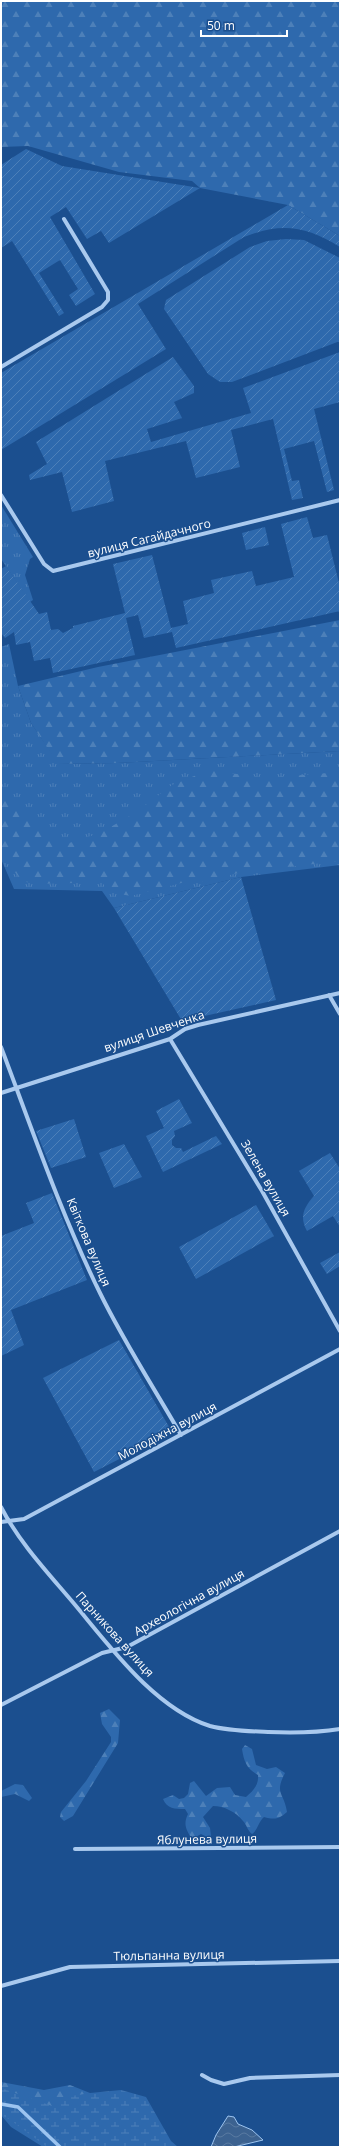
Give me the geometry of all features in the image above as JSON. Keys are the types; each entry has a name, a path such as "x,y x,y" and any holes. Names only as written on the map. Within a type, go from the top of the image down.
{"street":[{"path":"1,367 102,307 108,300 108,292 64,219"},
{"name":"вулиця Сагайдачного","path":"1,495 44,564 53,571 340,500"},
{"name":"вулиця Шевченка","path":"1,1093 170,1039 185,1029 198,1025 340,993"},
{"path":"329,995 340,1014"},
{"name":"Зелена вулиця","path":"170,1039 262,1191 340,1331"},
{"name":"Квіткова вулиця","path":"1,1047 71,1228 100,1294 181,1435"},
{"name":"Молодіжна вулиця","path":"1,1522 24,1519 340,1349"},
{"name":"Парникова вулиця","path":"1,1507 8,1521 26,1545 112,1649 152,1690 192,1719 210,1726 234,1730 312,1733 340,1729"},
{"name":"Археологічна вулиця","path":"1,1705 112,1649 127,1647 340,1531"},
{"name":"Яблунева вулиця","path":"75,1849 340,1847"},
{"name":"Тюльпанна вулиця","path":"1,1986 70,1967 340,1961"},
{"path":"202,2075 211,2080 224,2084 250,2078 340,2075"}],"green space":[{"path":"1,1 340,1 340,236 288,205 200,188 192,181 119,172 28,146 1,147"},
{"path":"26,149 62,166 200,188 109,243 101,231 87,239 66,207 50,217 95,294 76,306 69,295 78,289 60,260 39,273 64,313 59,316 12,241 1,248 1,165"},
{"path":"288,205 340,236 340,247 316,234 294,228 270,229 244,237 138,304 166,349 1,450 1,373"},
{"path":"286,239 304,240 340,258 340,341 232,382 220,382 208,374 164,309 166,300 250,247 267,241"},
{"path":"340,352 340,402 314,409 334,490 327,492 314,441 284,449 292,481 299,480 303,498 292,500 273,419 231,430 240,467 196,478 186,441 105,461 114,501 72,512 62,472 30,480 29,475 47,464 36,442 173,357 194,386 194,393 174,402 182,418 147,429 151,442 251,413 243,388"},
{"path":"1,505 33,557 30,559 25,575 33,600 30,602 1,559"},
{"path":"307,517 313,538 327,535 340,587 340,611 176,648 172,632 144,638 138,615 126,618 135,655 53,673 50,658 34,661 30,642 16,645 14,632 5,638 1,633 1,569 6,566 39,614 47,612 51,630 58,629 63,633 73,628 73,626 125,613 113,564 152,555 171,628 188,624 183,601 214,593 211,580 252,571 256,586 294,577 281,524"},
{"path":"265,527 269,545 246,550 242,533"},
{"path":"340,620 340,751 117,763 58,764 31,723 18,686 98,667"},
{"path":"9,644 18,686 31,723 59,764 117,763 340,751 340,865 241,877 114,908 102,891 14,889 1,859 1,647"},
{"path":"209,770 265,778 340,772 340,861 243,872 195,883 185,882 131,896 114,893 102,883 90,880 74,883 35,884 22,881 14,871 1,844 1,798 6,798 46,834 69,843 100,833 135,813 172,785"},
{"path":"241,877 276,1000 182,1021 114,908"},
{"path":"179,1099 192,1123 174,1131 175,1136 172,1140 172,1145 176,1148 181,1148 183,1152 216,1136 222,1144 163,1172 146,1136 164,1128 156,1111"},
{"path":"74,1119 86,1157 51,1168 36,1131"},
{"path":"124,1144 142,1177 114,1188 99,1153"},
{"path":"330,1153 340,1169 340,1227 333,1216 307,1231 303,1221 304,1212 305,1208 314,1196 299,1171"},
{"path":"52,1193 87,1280 11,1310 24,1345 1,1356 1,1236 34,1223 26,1203"},
{"path":"256,1205 274,1236 196,1279 179,1247"},
{"path":"340,1252 340,1266 327,1274 320,1263"},
{"path":"119,1340 172,1432 94,1472 43,1378"},
{"path":"109,1709 120,1720 118,1743 73,1816 64,1821 60,1817 61,1812 86,1781 111,1742 111,1737 102,1724 100,1713"},
{"path":"245,1745 252,1749 256,1765 267,1769 276,1767 285,1773 280,1789 287,1812 277,1818 264,1817 252,1834 240,1818 233,1812 225,1808 213,1806 203,1817 210,1828 211,1836 209,1838 201,1834 192,1839 186,1827 188,1814 185,1809 169,1807 163,1799 173,1795 179,1799 184,1798 188,1794 190,1783 194,1781 206,1796 217,1788 230,1787 235,1795 246,1797 256,1785 258,1775 249,1768 245,1761 242,1749"},
{"path":"15,1784 23,1785 32,1798 29,1801 15,1794 1,1797 1,1791"},
{"path":"1,2082 44,2090 70,2085 90,2093 80,2147 43,2147 11,2127 1,2115"},
{"path":"1,2088 55,2107 72,2096 90,2093 121,2090 146,2097 171,2141 178,2147 47,2147 9,2119 1,2115"}],"water":[{"path":"228,2116 234,2117 238,2124 252,2130 263,2140 234,2147 211,2147 216,2135"}],"waterway":[{"path":"1,2104 18,2107 60,2147"}]}
